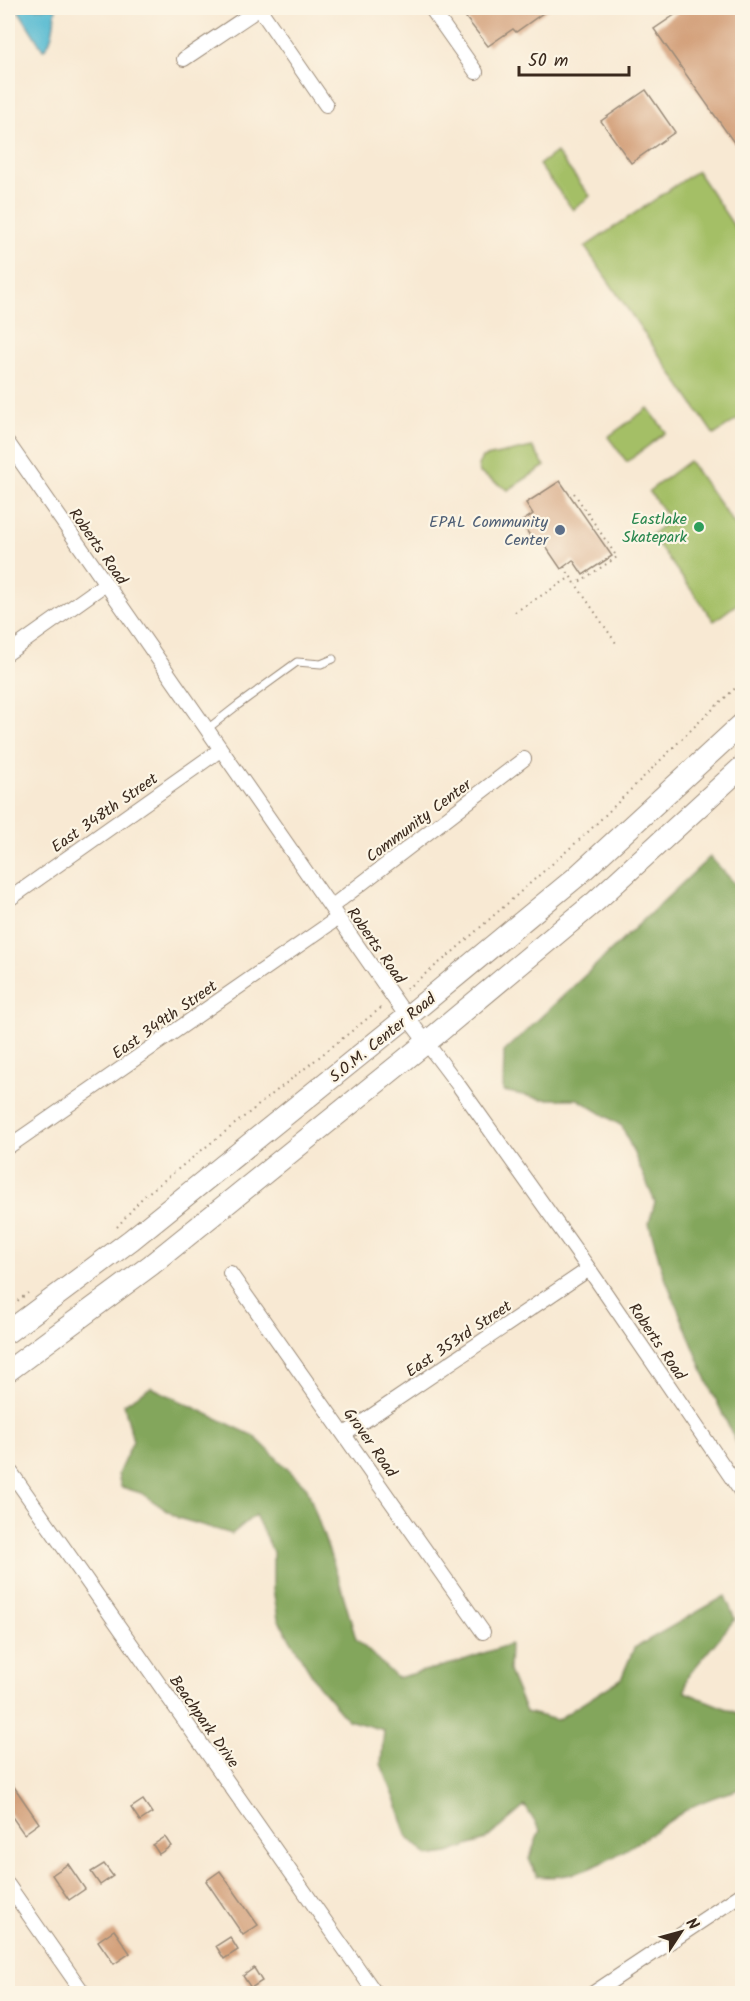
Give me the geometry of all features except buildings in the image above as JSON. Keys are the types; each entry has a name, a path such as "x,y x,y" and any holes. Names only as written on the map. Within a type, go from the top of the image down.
{"main road":[{"name":"S.O.M. Center Road","path":"8,1332 131,1240 575,878 742,724"},
{"name":"S.O.M. Center Road","path":"8,1371 151,1265 427,1042 596,901 742,767"}],"street":[{"path":"184,59 259,8 326,105"},
{"path":"431,8 476,72"},
{"name":"Roberts Road","path":"8,443 219,750 407,1017 589,1269 742,1493"},
{"path":"8,653 105,584"},
{"name":"East 348th Street","path":"8,900 219,750"},
{"name":"Community Center","path":"335,913 524,759"},
{"name":"East 349th Street","path":"8,1147 335,913"},
{"name":"East 353rd Street","path":"345,1434 589,1269"},
{"name":"Grover Road","path":"231,1273 483,1632"},
{"name":"Beachpark Drive","path":"8,1468 376,1994"},
{"path":"8,1885 84,1994"},
{"path":"592,1994 742,1894"}],"lane":[{"path":"206,730 297,662 321,664 333,659"}],"path":[{"path":"574,493 617,557 576,585"},
{"path":"564,567 618,646"},
{"path":"515,612 571,577"},
{"path":"410,986 448,956 586,833 742,682"},
{"path":"113,1233 143,1197 382,1007"},
{"path":"8,1308 36,1287"}],"green space":[{"path":"556,152 590,196 573,210 539,165"},
{"path":"697,171 742,238 742,416 714,435 585,247"},
{"path":"648,408 666,432 627,462 608,437"},
{"path":"532,447 545,466 508,490 480,473 478,465 482,458"},
{"name":"Eastlake Skatepark","path":"689,461 742,535 742,600 714,621 651,535 670,520 649,491"},
{"path":"710,857 742,891 742,1452 708,1383 662,1270 649,1223 655,1202 622,1126 578,1099 542,1099 503,1091 504,1052"},
{"path":"151,1387 254,1436 307,1488 339,1580 356,1639 397,1678 455,1663 510,1644 509,1671 526,1712 557,1720 621,1679 634,1648 725,1596 735,1619 687,1677 685,1692 742,1715 742,1789 691,1807 616,1856 576,1873 557,1877 537,1876 529,1859 540,1830 525,1806 485,1840 448,1853 428,1856 406,1835 398,1806 381,1764 384,1730 348,1720 318,1685 278,1619 273,1589 273,1552 255,1515 232,1534 178,1518 141,1493 121,1487 118,1474 133,1441 124,1404"}],"water":[{"path":"17,8 56,8 51,36 43,50"}],"place":[{"name":"Eastlake Skatepark","path":"699,527"},
{"name":"EPAL Community Center","path":"560,530"}]}
